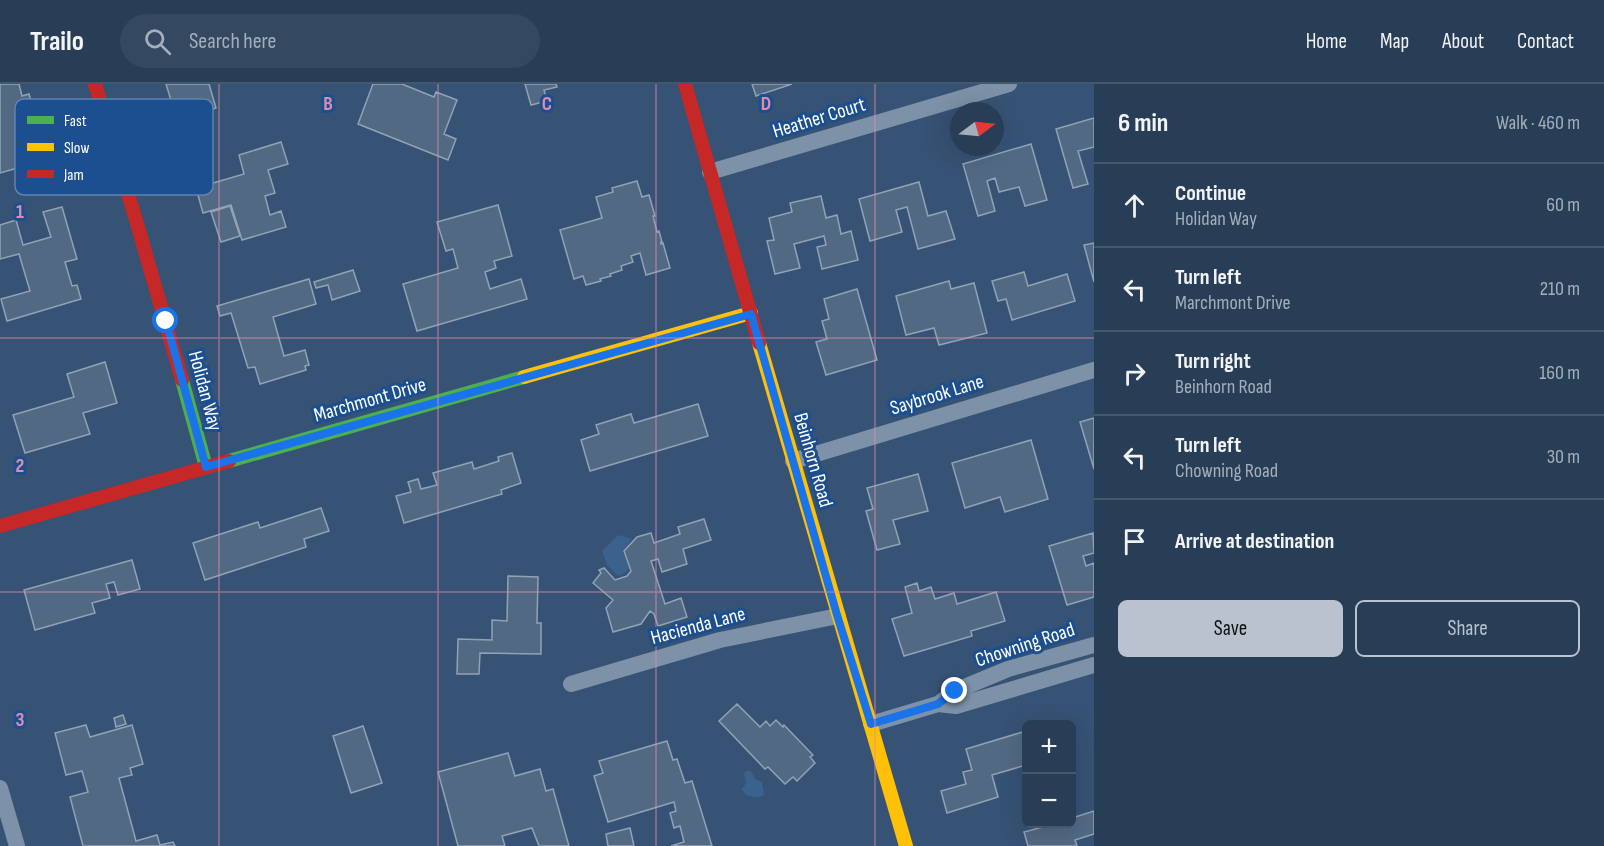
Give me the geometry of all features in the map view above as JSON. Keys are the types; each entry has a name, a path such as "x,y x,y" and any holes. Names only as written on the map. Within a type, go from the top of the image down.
{"street":[{"name":"Holidan Way","path":"95,84 100,99"},
{"name":"Beinhorn Road","path":"685,84 837,615 906,846"},
{"name":"Heather Court","path":"710,172 1009,84"},
{"name":"Holidan Way","path":"129,195 206,467"},
{"name":"Marchmont Drive","path":"0,526 751,314"},
{"name":"Saybrook Lane","path":"793,460 1094,370"},
{"name":"Hacienda Lane","path":"571,684 720,640 837,615"},
{"name":"Chowning Road","path":"871,724 938,704 955,691 1008,669 1094,645"},
{"name":"Chowning Road","path":"938,704 956,706 1094,665"},
{"path":"0,788 17,846"}],"water":[{"path":"618,535 632,539 623,550 629,568 618,576 607,565 602,551"},
{"path":"751,771 755,779 762,782 764,794 762,796 746,795 742,789 746,783 744,773"}],"building":[{"path":"0,84 19,84 22,96 29,94 30,99 15,99 15,169 0,173"},
{"path":"166,84 209,84 216,108 213,109 213,99 171,99"},
{"path":"373,84 402,84 434,97 436,92 457,100 444,134 456,139 448,160 358,124"},
{"path":"525,84 556,84 557,87 544,90 547,101 531,105"},
{"path":"752,84 792,84 756,96"},
{"path":"1094,118 1094,147 1078,151 1088,184 1073,188 1056,129"},
{"path":"281,142 288,164 268,170 275,193 265,196 270,215 281,211 286,227 242,240 231,205 203,213 198,195 213,195 213,183 244,174 239,155"},
{"path":"1031,144 1047,200 1025,206 1019,187 999,192 995,178 987,181 995,211 978,216 963,164 990,156 1004,156 1004,152"},
{"path":"637,181 642,197 649,195 657,232 659,231 670,268 646,275 640,253 631,256 633,262 621,266 622,270 600,279 601,281 586,285 583,276 574,279 560,230 602,218 596,197 613,192 612,188"},
{"path":"919,182 928,216 946,211 955,239 918,249 907,207 896,210 902,232 870,241 859,199"},
{"path":"821,196 826,218 837,215 841,234 851,231 858,260 822,269 817,247 826,245 824,236 794,244 800,268 775,274 767,241 774,240 769,218 792,212 790,203"},
{"path":"498,205 512,256 494,261 496,268 485,272 490,289 521,279 527,299 417,331 403,284 458,268 453,249 446,251 437,222"},
{"path":"230,206 240,236 221,242 211,212"},
{"path":"62,207 77,259 65,262 72,286 77,285 81,299 7,321 1,299 30,291 19,254 0,259 0,225 16,220 23,245 51,237 43,212"},
{"path":"1094,243 1094,282 1084,245"},
{"path":"353,270 360,291 332,300 328,285 316,288 314,282"},
{"path":"1024,272 1028,286 1067,274 1075,301 1012,320 1006,299 998,301 992,281"},
{"path":"309,279 316,304 273,317 284,356 305,350 309,365 305,366 306,370 260,384 255,367 248,368 231,313 220,316 217,306"},
{"path":"949,281 951,289 974,283 987,333 939,345 934,328 906,335 896,296"},
{"path":"857,289 877,360 826,375 816,342 827,339 822,321 829,319 824,299"},
{"path":"105,362 117,403 83,413 90,434 25,453 13,415 74,397 67,374"},
{"path":"698,404 708,436 590,471 581,440 599,434 596,425 631,414 634,423"},
{"path":"1094,418 1094,469 1080,422"},
{"path":"1031,440 1048,499 1005,512 1000,497 965,508 952,463"},
{"path":"512,453 521,483 501,490 502,494 404,523 396,496 411,492 408,482 418,479 421,489 437,485 433,473 472,462 474,469 499,461 498,457"},
{"path":"918,474 928,511 893,520 900,544 877,550 866,511 873,509 867,488"},
{"path":"321,508 329,531 304,539 306,547 205,580 193,543 258,522 260,528"},
{"path":"704,519 711,540 683,549 687,564 662,572 658,559 651,561 665,604 681,598 687,617 658,626 654,614 650,611 641,624 613,632 606,608 613,600 593,583 601,573 599,570 604,568 615,580 627,576 631,571 624,551 637,537 651,533 654,543 680,534 678,527"},
{"path":"1093,533 1094,553 1083,556 1086,566 1094,563 1094,597 1067,605 1049,546"},
{"path":"132,560 140,589 118,595 114,582 106,584 110,598 92,603 95,613 35,630 24,590"},
{"path":"508,576 538,577 537,623 541,623 541,654 480,653 479,674 457,674 458,639 492,640 492,620 507,621"},
{"path":"917,583 919,591 931,587 935,599 954,593 957,604 996,592 1005,621 971,631 972,636 904,656 892,619 912,613 905,587"},
{"path":"737,704 760,727 766,721 770,726 776,720 783,727 784,725 813,755 810,757 815,763 797,781 793,777 785,784 768,767 765,769 719,721"},
{"path":"123,715 126,724 116,727 114,718"},
{"path":"86,725 90,737 132,725 143,764 130,768 132,775 119,778 136,841 157,835 160,845 173,842 175,846 83,846 70,797 88,792 82,771 66,775 55,733"},
{"path":"363,726 382,783 351,793 333,736"},
{"path":"1022,732 1022,766 992,775 998,797 947,813 941,791 966,784 963,772 972,770 966,749"},
{"path":"667,741 673,760 677,759 685,783 692,781 712,846 671,846 684,842 680,826 674,828 670,813 676,811 674,802 608,822 594,776 603,773 599,761"},
{"path":"508,753 515,776 540,769 546,791 553,789 569,846 539,846 532,828 502,836 505,846 458,846 438,772"},
{"path":"1094,811 1094,834 1075,840 1077,846 1028,846 1024,832 1039,828 1076,828 1076,817"},
{"path":"630,828 634,846 608,846 606,834"}],"traffic: fast":[{"path":"229,461 524,377"},
{"path":"182,380 206,467"}],"traffic: slow":[{"path":"524,377 751,313"},
{"path":"759,343 906,846"}],"traffic: jam":[{"path":"95,84 100,99"},
{"path":"685,84 759,343"},
{"path":"128,195 182,380"},
{"path":"0,526 229,461"}],"route":[{"path":"166,321 206,467 751,314 837,615 871,724 938,704 955,691"}]}
